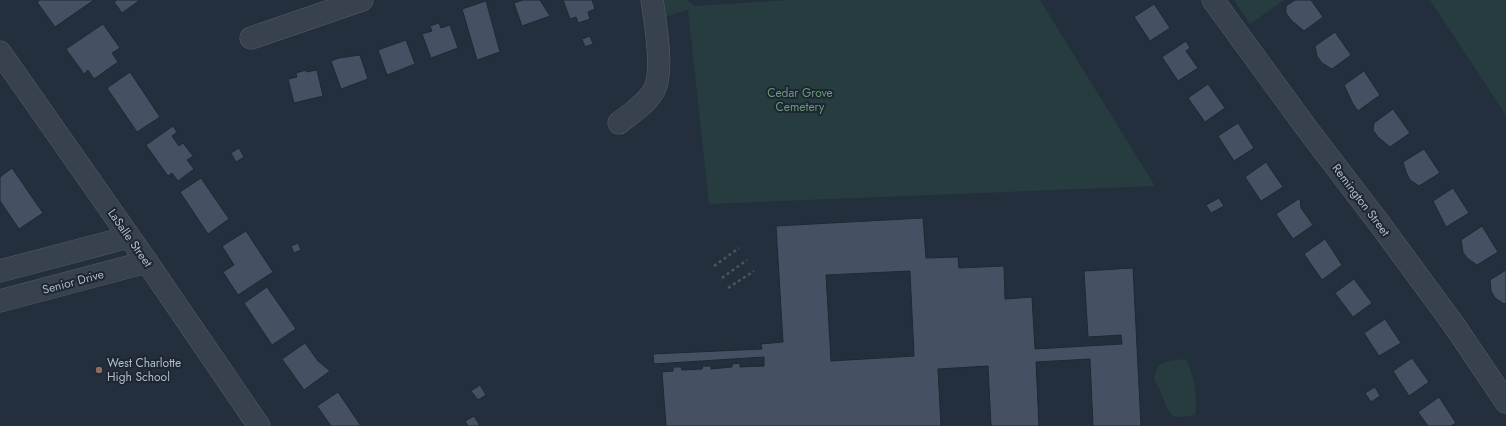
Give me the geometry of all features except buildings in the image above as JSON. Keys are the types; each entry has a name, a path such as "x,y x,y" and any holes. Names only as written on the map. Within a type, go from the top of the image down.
{"street":[{"path":"251,38 362,0"},
{"path":"619,123 647,100 657,85 659,71 658,45 652,0"},
{"name":"Remington Street","path":"1214,0 1308,130 1454,325 1506,402"},
{"name":"LaSalle Street","path":"0,52 147,262 259,426"},
{"path":"0,271 129,237"},
{"name":"Senior Drive","path":"0,301 147,262"}],"path":[{"path":"714,266 739,248"},
{"path":"722,278 747,260"},
{"path":"728,288 754,271"}],"green space":[{"name":"Cedar Grove Cemetery","path":"664,0 687,0 695,6 789,0 1040,0 1155,186 709,204 688,10 664,17"},
{"path":"1234,0 1284,0 1250,24"},
{"path":"1430,0 1506,0 1506,115"},
{"path":"1186,359 1189,364 1195,387 1195,415 1181,417 1173,416 1167,408 1154,380 1155,373 1157,368 1164,362"}],"place":[{"name":"West Charlotte High School","path":"99,370"}]}
